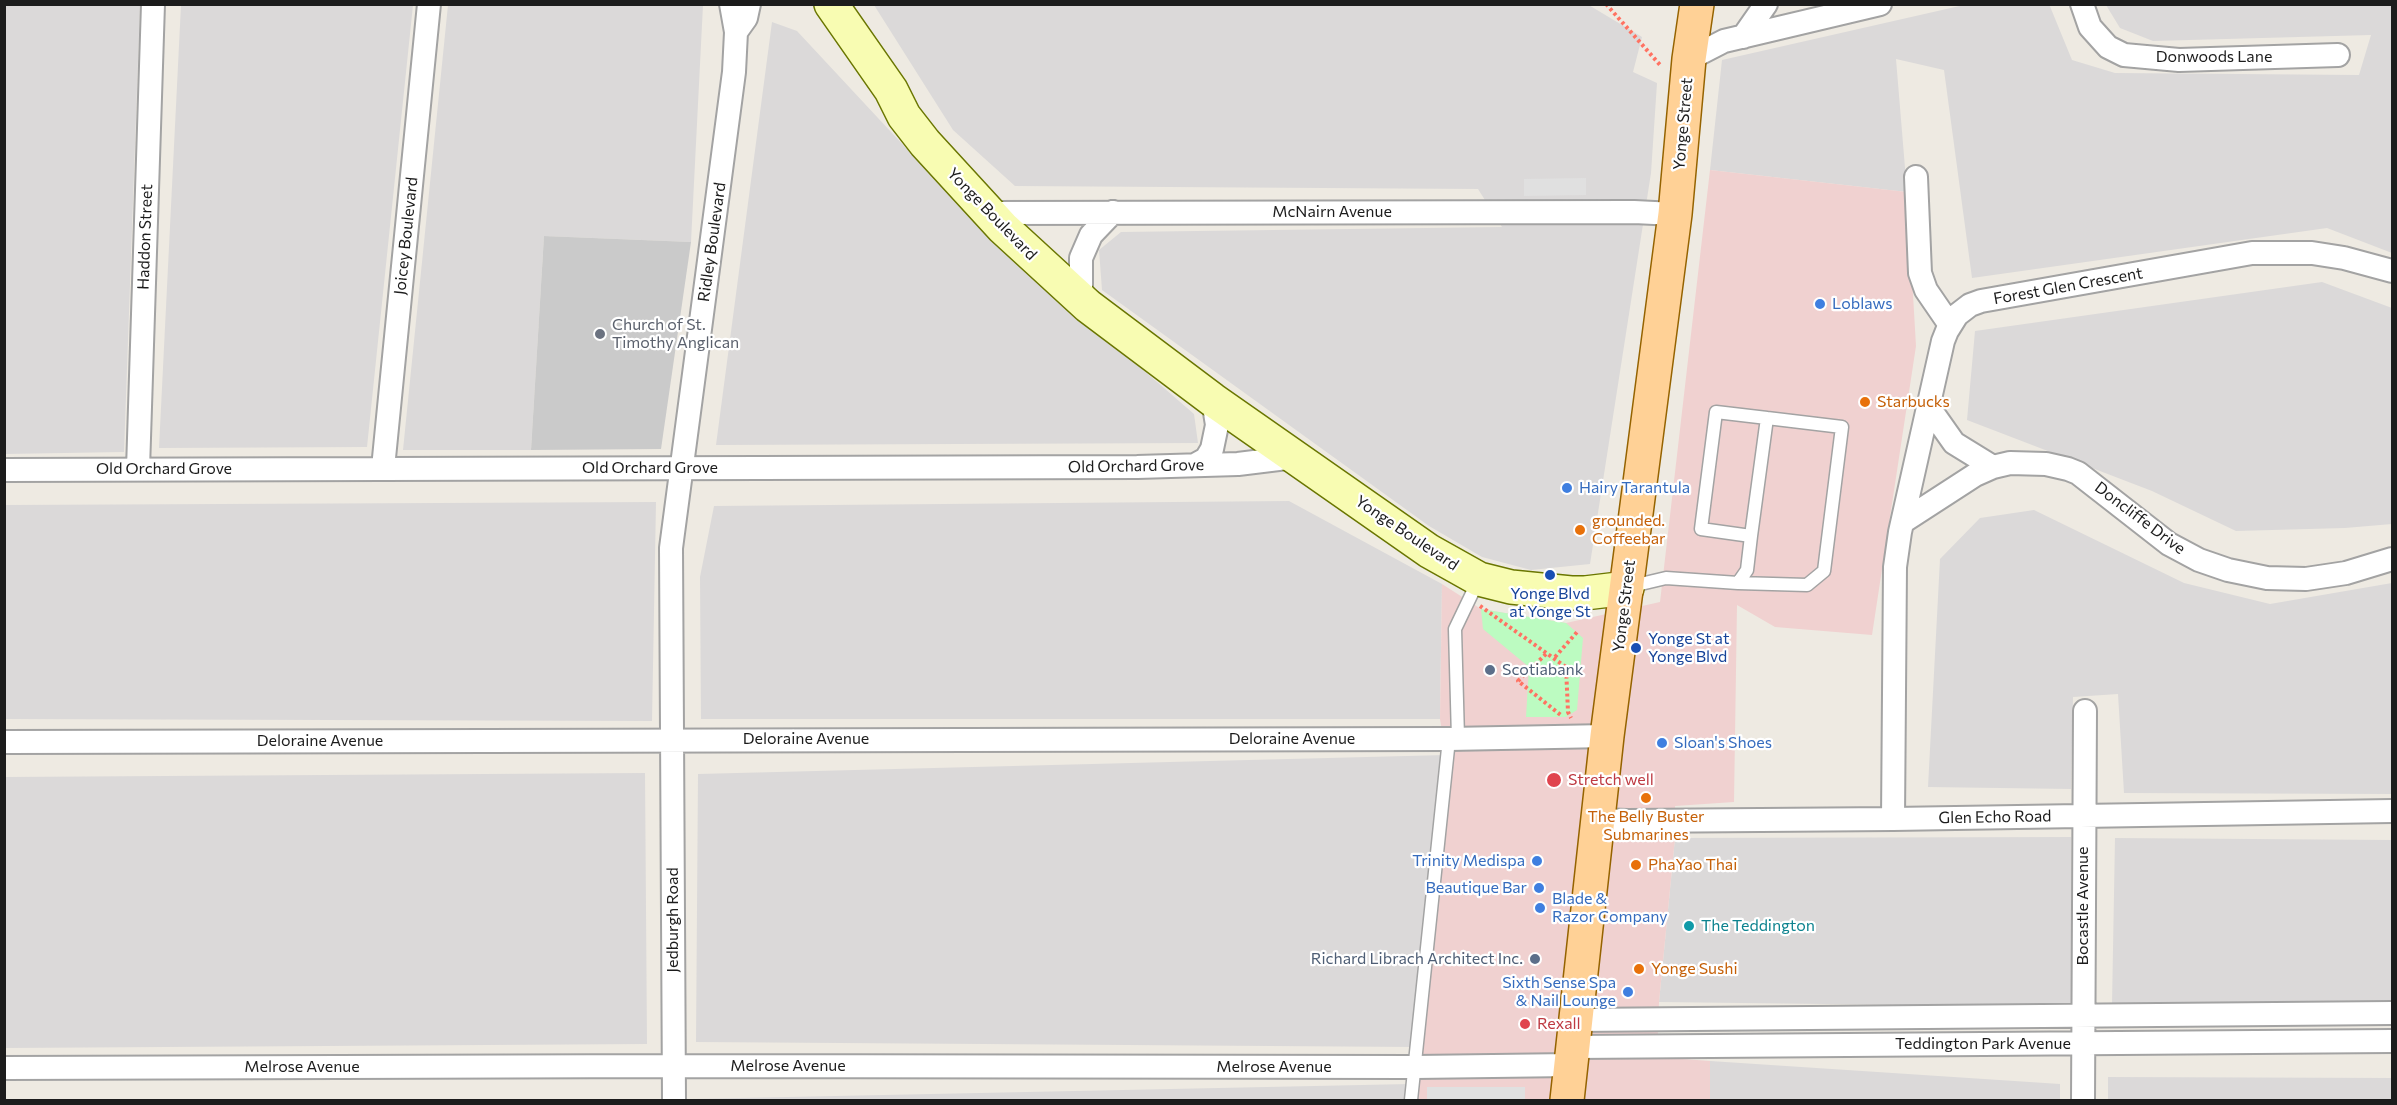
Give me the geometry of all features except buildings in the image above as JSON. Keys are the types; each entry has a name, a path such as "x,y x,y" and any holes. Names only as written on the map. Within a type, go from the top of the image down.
{"main road":[{"name":"Yonge Street","path":"1567,1101 1607,736 1675,214 1675,63 1697,4"}],"street":[{"name":"Haddon Street","path":"138,469 153,4"},
{"name":"Joicey Boulevard","path":"383,468 429,4"},
{"name":"Ridley Boulevard","path":"671,739 671,548 732,93 736,32 731,4"},
{"name":"Ridley Boulevard","path":"736,32 746,18 749,4"},
{"name":"Yonge Boulevard","path":"813,4 854,67 877,94 904,116"},
{"name":"Yonge Boulevard","path":"831,4 891,90 904,116 925,143 1018,243 1088,306 1214,400 1430,551 1478,592 1511,587 1571,593 1627,588"},
{"path":"1743,37 1766,4"},
{"path":"1675,63 1724,41 1880,4"},
{"name":"Donwoods Lane","path":"2082,4 2090,27 2108,47 2124,55 2179,60 2338,55"},
{"path":"1893,819 1895,567 1943,341 1950,325 1926,290 1920,273 1916,177"},
{"path":"1088,306 1081,289 1081,258 1091,235 1113,212"},
{"name":"McNairn Avenue","path":"989,213 1634,212 1675,214"},
{"name":"Forest Glen Crescent","path":"1950,325 1962,311 1981,301 2252,253 2312,253 2344,258 2392,271"},
{"path":"1195,465 1206,459 1212,449 1217,425 1214,400"},
{"path":"1930,409 1954,443 1993,466"},
{"name":"Old Orchard Grove","path":"4,470 1137,467 1238,464 1295,457"},
{"name":"Doncliffe Drive","path":"1904,521 1975,475 1993,466 2021,463 2046,464 2068,469 2100,488 2169,543 2199,560 2246,575 2289,579 2321,578 2392,559"},
{"name":"Bocastle Avenue","path":"2083,1101 2085,711"},
{"name":"Deloraine Avenue","path":"4,742 1454,739 1607,736"},
{"name":"Jedburgh Road","path":"671,739 674,1101"},
{"name":"Glen Echo Road","path":"1598,819 1636,821 1893,819 2392,811"},
{"name":"Teddington Park Avenue","path":"1574,1044 2084,1015 2392,1013"},
{"name":"Teddington Park Avenue","path":"1574,1044 2083,1044 2392,1041"},
{"name":"Melrose Avenue","path":"4,1068 1415,1067 1574,1044"}],"lane":[{"path":"1627,588 1666,578 1807,585 1824,571 1842,428 1716,412 1701,529 1751,536"},
{"path":"1738,583 1747,570 1767,418"},
{"path":"1411,1101 1454,739 1455,629 1478,592"}],"path":[{"path":"1606,4 1675,63"},
{"path":"1478,592 1546,654 1555,657 1566,667 1568,712 1572,718 1560,715 1518,681 1546,654"},
{"path":"1555,657 1578,631"}],"shaded area":[{"path":"1587,4 1642,37 1633,72 1657,83 1651,173 1590,564 1531,570 1482,557 1429,526 1102,290 1099,250 1121,232 1502,227 1478,189 1015,186 953,130 874,5"},
{"path":"2049,4 2072,60 2115,73 2359,75 2371,35 2153,41 2120,28 2106,5 2392,5 2392,253 2327,228 1972,278 1944,70 1896,59 1907,192 1710,170 1722,60 1964,5"},
{"path":"4,5 140,5 124,452 5,454"},
{"path":"181,5 413,5 367,447 159,448"},
{"path":"448,5 703,5 691,242 544,236 531,450 403,450"},
{"path":"772,22 797,31 986,234 1194,414 1198,443 716,445"},
{"path":"1710,170 1907,192 1916,346 1872,635 1775,627 1737,605 1734,802 1675,806 1675,838 1659,1002 1657,1057 1710,1061 1710,1100 1409,1100 1446,755 1440,719 1442,584 1481,609 1566,623 1660,602"},
{"path":"1586,178 1586,195 1524,196 1524,179"},
{"path":"544,236 691,242 661,449 531,450"},
{"path":"2322,282 2392,308 2392,524 2345,528 2236,531 2152,491 1967,420 1975,331"},
{"path":"1289,501 1442,584 1440,719 701,719 700,577 714,506"},
{"path":"656,502 652,721 5,719 5,505"},
{"path":"2034,510 2184,583 2270,604 2392,583 2392,794 2124,793 2118,694 2073,697 2071,789 1928,787 1940,559 1980,518"},
{"path":"1446,755 1415,1047 696,1042 698,774"},
{"path":"645,773 647,1044 5,1048 5,777"},
{"path":"2071,837 2071,1007 1659,1002 1675,838"},
{"path":"2115,838 2392,840 2392,1006 2112,1005"},
{"path":"1710,1061 2060,1084 2060,1100 1710,1100"},
{"path":"2108,1077 2392,1078 2392,1100 2108,1100"},
{"path":"1410,1084 1409,1100 692,1100 692,1099"},
{"path":"1427,1087 1525,1087 1525,1100 1427,1100"}],"green space":[{"path":"1481,609 1566,623 1583,638 1577,710 1566,717 1526,717 1529,667 1483,629"}],"place":[{"name":"Loblaws","path":"1820,304"},
{"name":"Church of St. Timothy Anglican","path":"600,334"},
{"name":"Starbucks","path":"1865,402"},
{"name":"Hairy Tarantula","path":"1567,488"},
{"name":"grounded. Coffeebar","path":"1580,530"},
{"name":"Yonge Blvd at Yonge St","path":"1550,575"},
{"name":"Yonge St at Yonge Blvd","path":"1636,648"},
{"name":"Scotiabank","path":"1490,670"},
{"name":"Sloan's Shoes","path":"1662,743"},
{"name":"Stretch well","path":"1554,780"},
{"name":"The Belly Buster Submarines","path":"1646,798"},
{"name":"Trinity Medispa","path":"1537,861"},
{"name":"PhaYao Thai","path":"1636,865"},
{"name":"Beautique Bar","path":"1539,888"},
{"name":"Blade & Razor Company","path":"1540,908"},
{"name":"The Teddington","path":"1689,926"},
{"name":"Richard Librach Architect Inc.","path":"1535,959"},
{"name":"Yonge Sushi","path":"1639,969"},
{"name":"Sixth Sense Spa & Nail Lounge","path":"1628,992"},
{"name":"Rexall","path":"1525,1024"}]}
